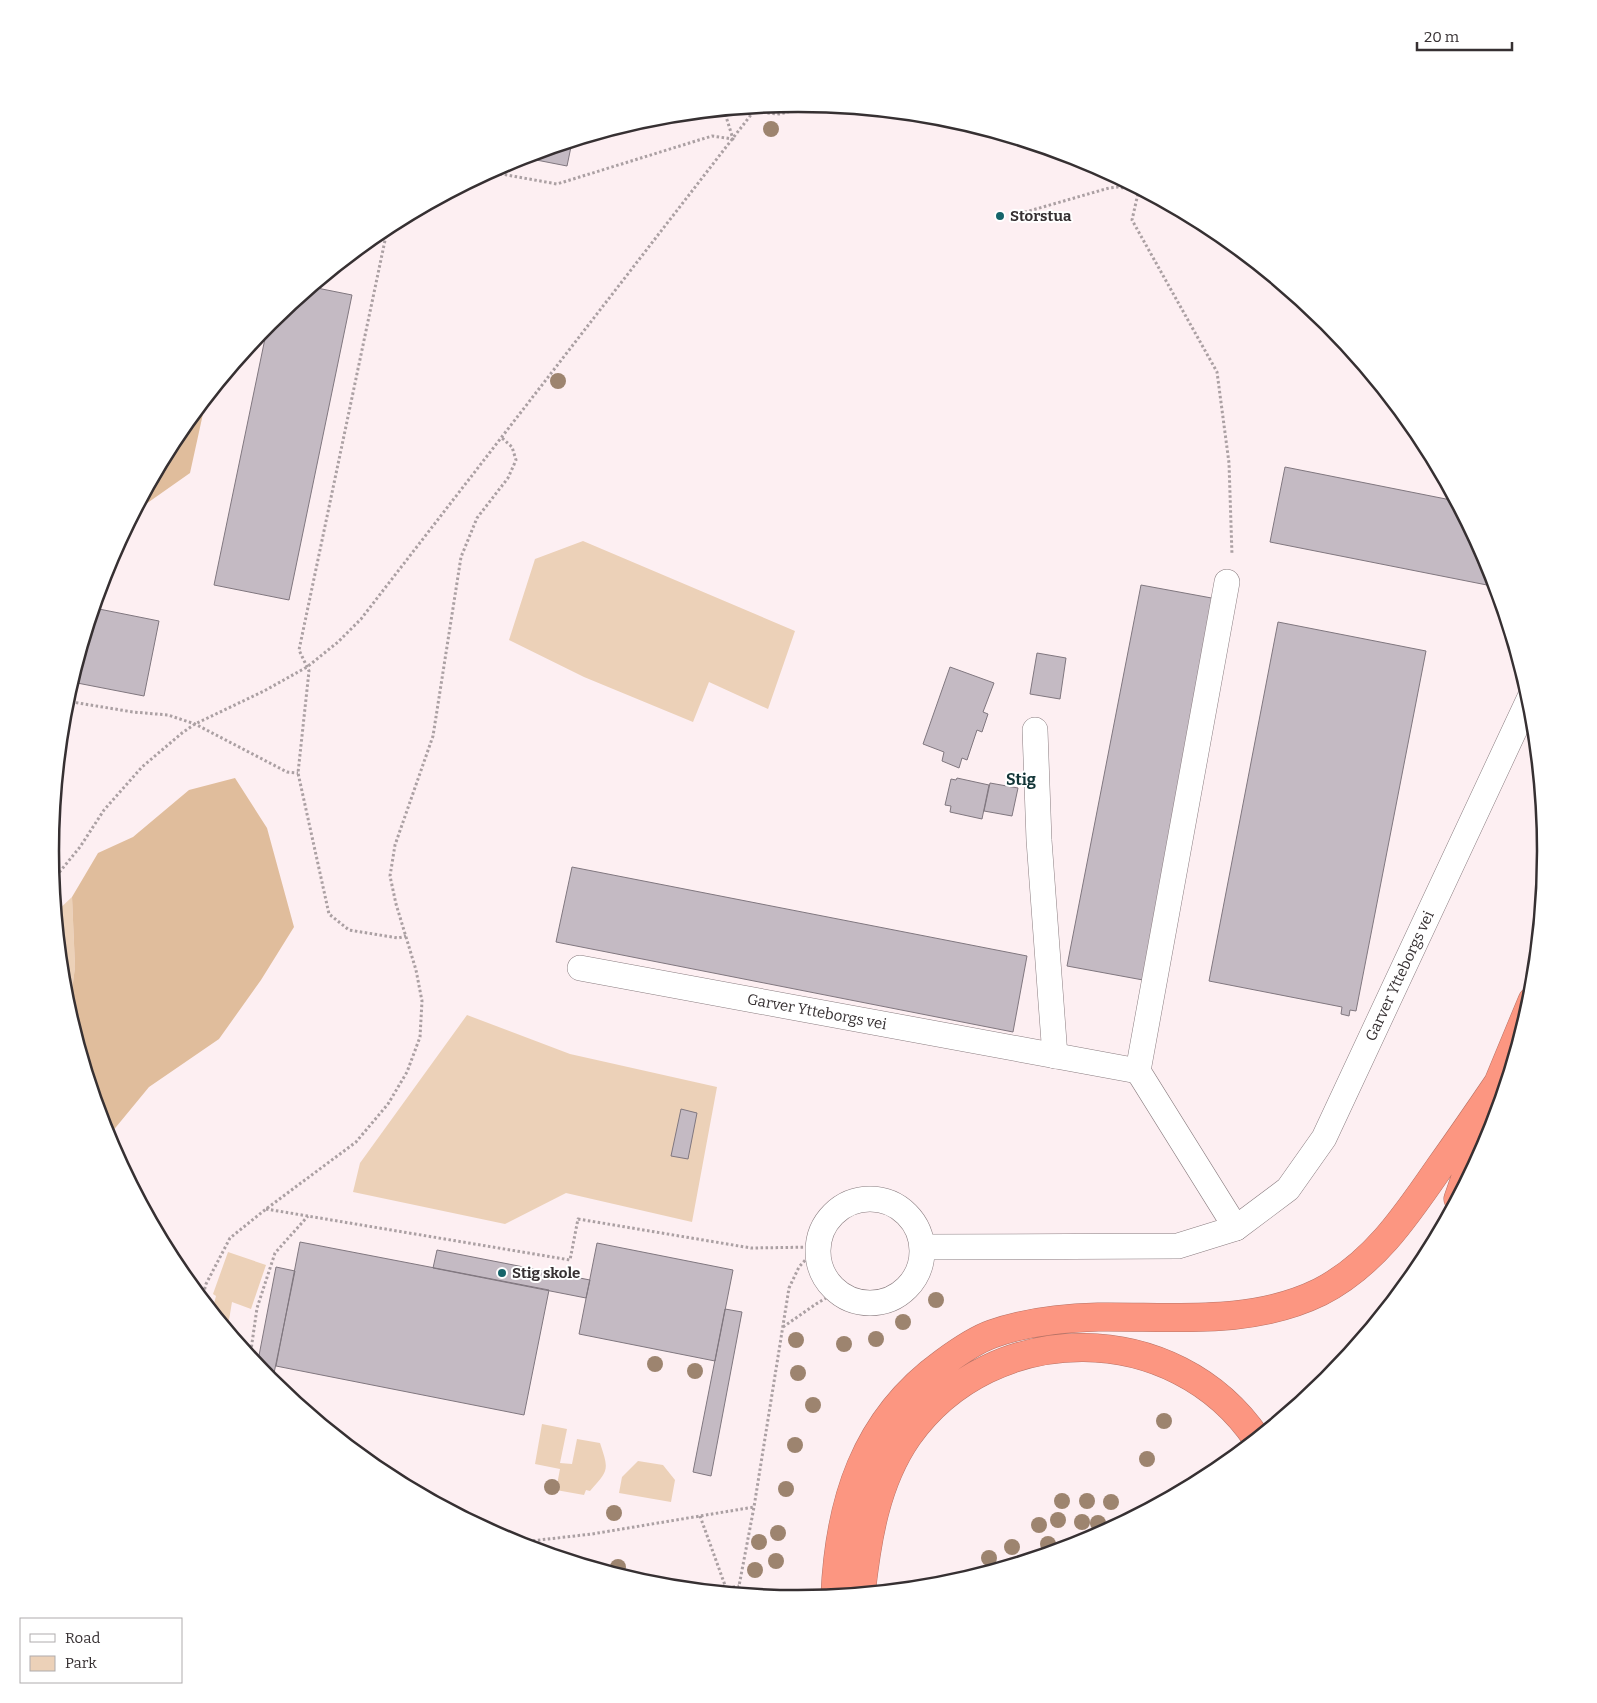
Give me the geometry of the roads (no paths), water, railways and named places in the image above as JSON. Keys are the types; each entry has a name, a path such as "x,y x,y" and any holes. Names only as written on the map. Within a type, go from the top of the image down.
{"highway":[{"path":"1474,1153 1509,1057"},
{"path":"835,1590 842,1529 852,1490 864,1456 885,1422 906,1394 930,1372 990,1334 1024,1325 1097,1318 1209,1317 1252,1314 1284,1306 1320,1292 1356,1269 1388,1238 1498,1083"},
{"path":"862,1588 878,1498 889,1468 909,1436 929,1412 953,1390 979,1373 1001,1362 1032,1353 1071,1348 1095,1348 1126,1352 1156,1360 1179,1369 1204,1385 1229,1405 1253,1435"}],"street":[{"path":"1227,582 1138,1071 1236,1228"},
{"name":"Garver Ytteborgs vei","path":"923,1246 1178,1246 1236,1228 1288,1189 1324,1138 1524,709"},
{"path":"1035,730 1039,840 1055,1056"},
{"name":"Garver Ytteborgs vei","path":"580,968 1138,1071"},
{"path":"868,1198 886,1200 902,1209 913,1220 921,1236 923,1246 921,1265 909,1287 894,1298 876,1303 865,1303 847,1298 829,1284 820,1268 817,1246 821,1229 829,1217 843,1205 868,1198"}],"place":[{"name":"Storstua","path":"1000,216"},
{"name":"Stig skole","path":"502,1273"}],"district":[{"name":"Stig","path":"1021,779"}]}
